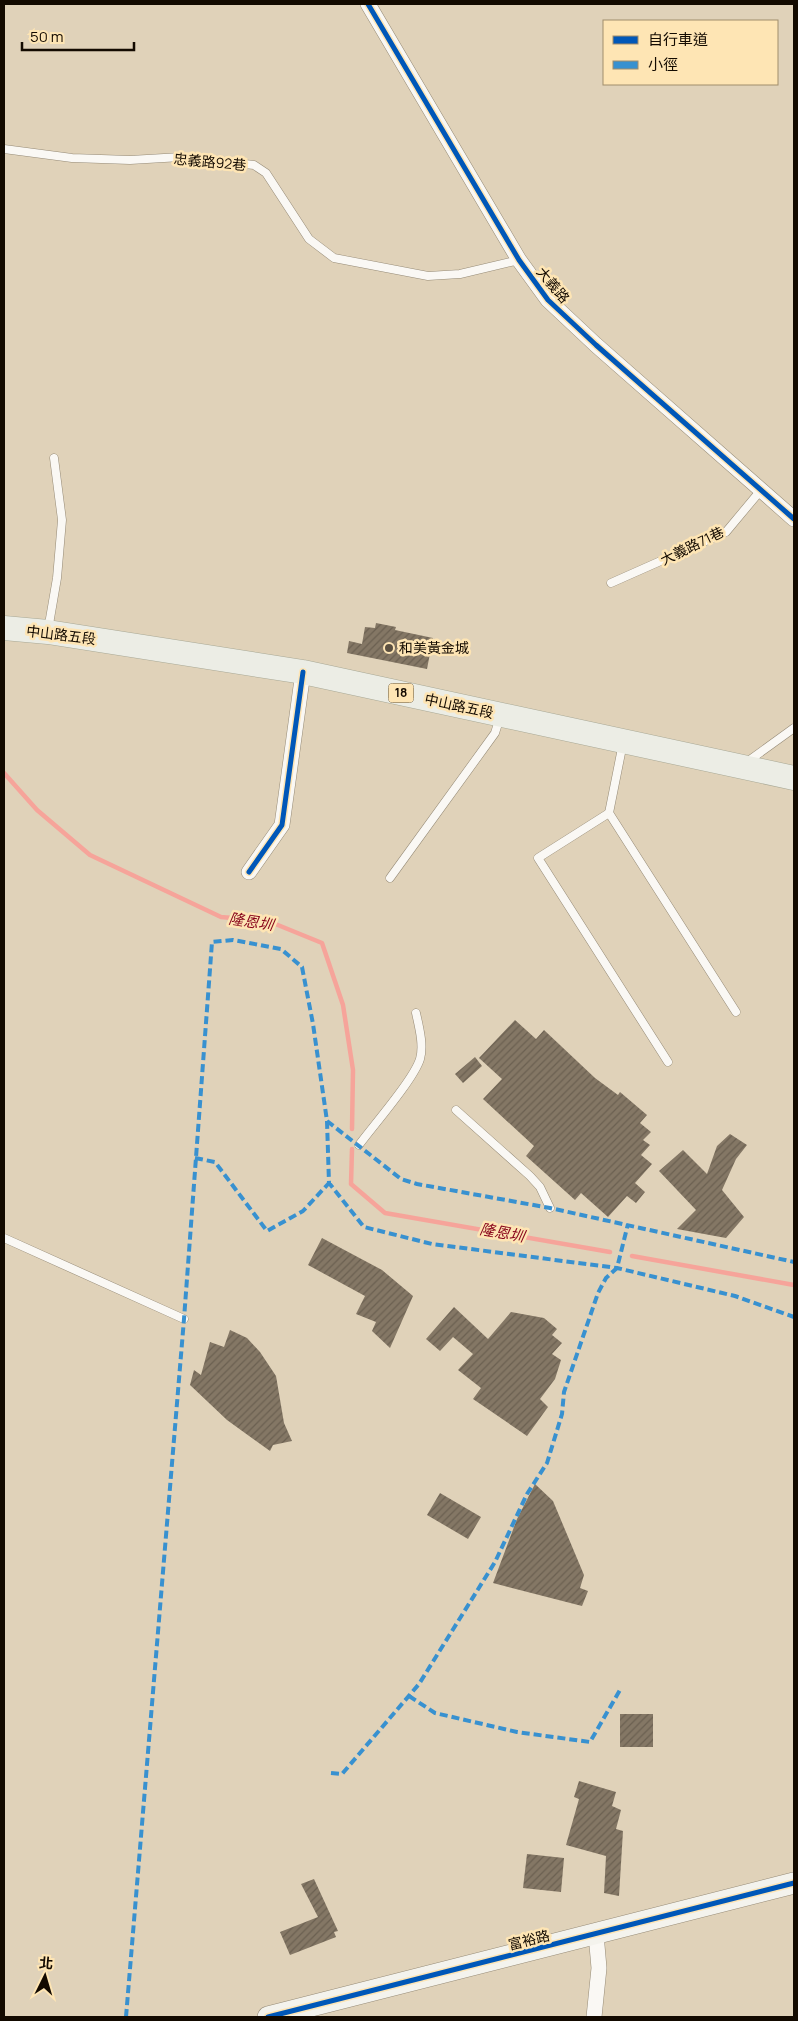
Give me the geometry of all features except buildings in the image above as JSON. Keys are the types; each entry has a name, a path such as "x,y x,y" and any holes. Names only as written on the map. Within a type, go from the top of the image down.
{"main road":[{"name":"中山路五段","path":"4,628 48,632 303,672 794,778"}],"street":[{"name":"大義路","path":"368,4 519,260 548,300 596,345 794,520"},
{"path":"249,872 282,824 303,672"},
{"name":"富裕路","path":"268,2017 794,1883"},
{"path":"594,2017 599,1968 596,1934"}],"lane":[{"name":"忠義路92巷","path":"4,149 72,158 130,160 181,157 254,166 266,172 309,239 334,258 428,276 460,274 519,260"},
{"path":"48,632 57,578 62,520 54,458"},
{"name":"大義路71巷","path":"610,583 726,532 761,490"},
{"path":"390,878 494,733 501,715"},
{"path":"741,767 794,728"},
{"path":"624,742 609,813 736,1012"},
{"path":"609,813 538,858 668,1062"},
{"path":"359,1144 420,1059 421,1044 416,1013"},
{"path":"456,1110 530,1176 540,1187 550,1208"},
{"path":"4,1238 184,1319"}],"waterway":[{"name":"隆恩圳","path":"4,773 37,810 90,855 221,917 268,921 322,943 343,1005 353,1070 352,1129"},
{"name":"隆恩圳","path":"352,1149 351,1184 385,1213 610,1252"},
{"name":"隆恩圳","path":"632,1256 794,1285"}],"marked path":[{"path":"126,2017 184,1319 212,942 233,940 281,949 302,967 313,1024 327,1121 329,1183 364,1227 432,1244 617,1268 735,1296 794,1317"},
{"path":"327,1121 401,1179 417,1184 550,1208 794,1262"},
{"path":"195,1158 215,1162 267,1231 303,1211 329,1183"},
{"path":"331,1773 342,1774 419,1684 495,1562 527,1494 547,1463 562,1414 564,1392 598,1293 606,1278 617,1268 628,1224"},
{"path":"409,1696 435,1713 517,1732 590,1742 620,1690"}],"cycle path":[{"path":"368,4 519,260 548,300 596,345 794,519"},
{"path":"249,872 282,825 303,672"},
{"path":"268,2017 794,1883"}],"place":[{"name":"和美黃金城","path":"389,648"}]}
